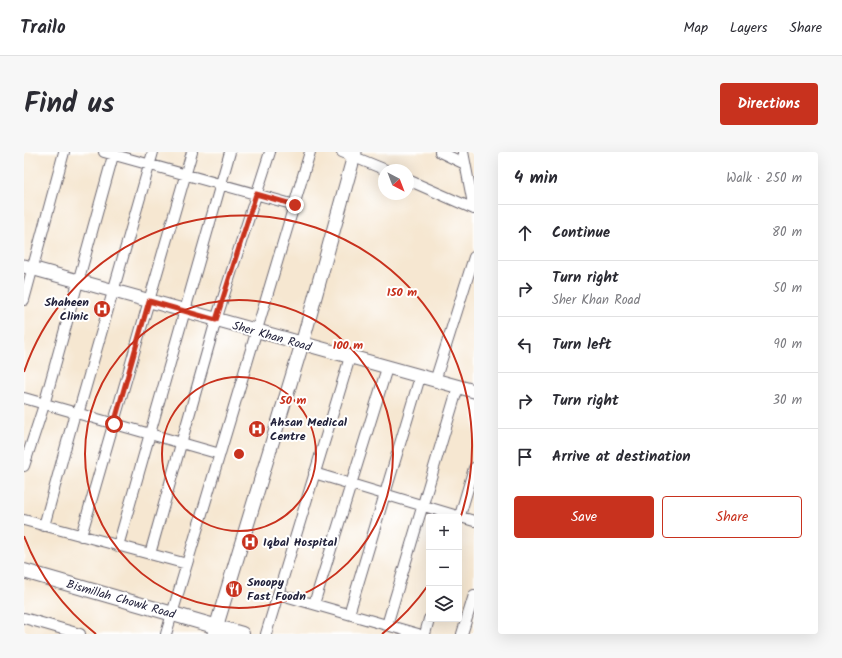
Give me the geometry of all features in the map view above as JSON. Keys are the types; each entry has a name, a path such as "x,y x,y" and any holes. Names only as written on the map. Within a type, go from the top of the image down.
{"main road":[{"name":"Bismillah Chowk Road","path":"24,571 172,614 215,630 242,634"}],"street":[{"path":"24,300 28,268 64,152"},
{"path":"44,526 153,152"},
{"path":"81,536 192,152"},
{"path":"118,546 230,152"},
{"path":"150,554 216,320 270,152"},
{"path":"166,634 310,152"},
{"path":"440,152 465,164"},
{"path":"414,183 474,209 472,190 463,152"},
{"path":"24,466 44,405 78,281 110,153 295,205"},
{"path":"215,630 302,344 351,153 378,166"},
{"path":"435,381 474,257"},
{"name":"Sher Khan Road","path":"28,268 474,391"},
{"path":"266,634 350,357"},
{"path":"314,604 387,368"},
{"path":"349,614 420,377"},
{"path":"387,625 458,387"},
{"path":"24,398 44,405 220,454"},
{"path":"460,514 474,468"},
{"path":"314,473 447,514"},
{"path":"462,519 474,521"},
{"path":"24,520 187,564"},
{"path":"278,594 418,634"},
{"path":"462,634 474,595"},
{"path":"24,618 55,631 80,634"},
{"path":"425,634 428,622"}],"place":[{"name":"Shaheen Clinic","path":"102,309"},
{"name":"Ahsan Medical Centre","path":"257,429"},
{"name":"Iqbal Hospital","path":"250,542"},
{"name":"Snoopy Fast Foodn","path":"234,589"}],"route":[{"path":"114,424 149,301 216,320 256,194 295,205"}]}
